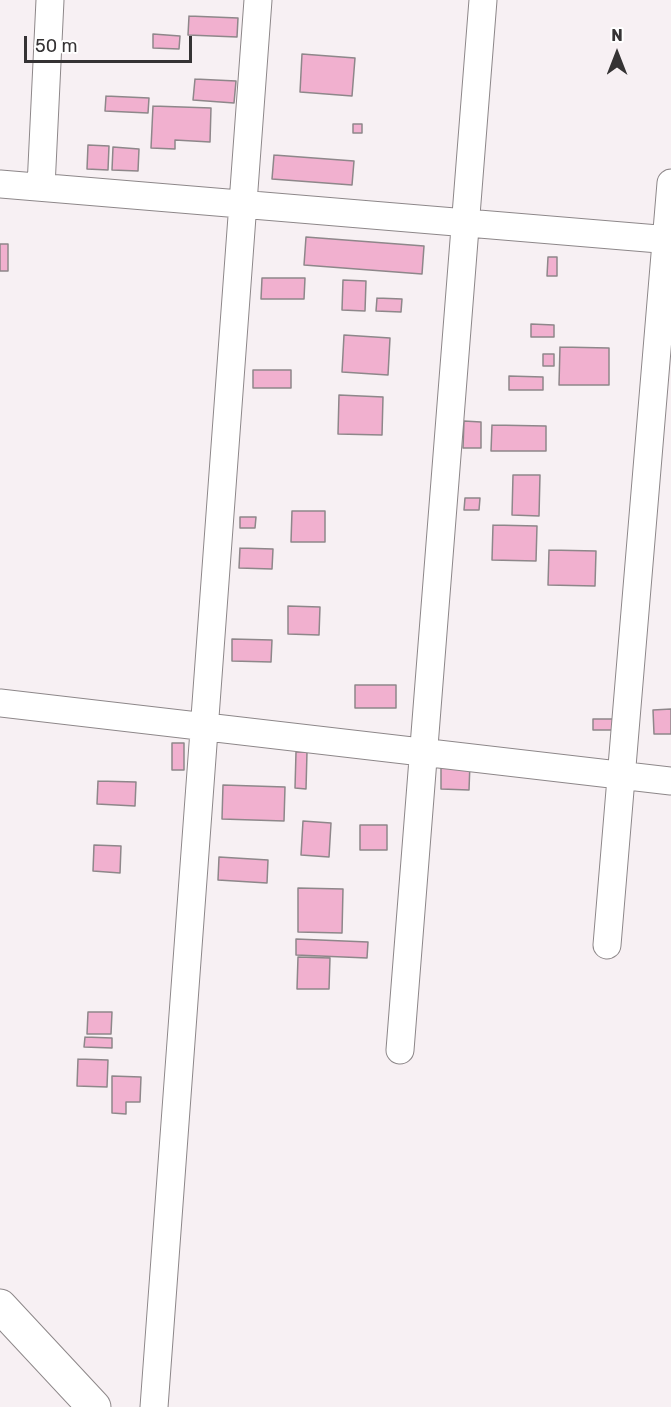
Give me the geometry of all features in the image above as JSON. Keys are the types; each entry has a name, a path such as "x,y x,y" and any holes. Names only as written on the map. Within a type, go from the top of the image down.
{"street":[{"path":"41,187 50,0"},
{"path":"154,1407 258,0"},
{"path":"400,1050 483,0"},
{"path":"607,945 669,240 671,183"},
{"path":"0,184 669,240"},
{"path":"0,703 671,781"},
{"path":"0,1306 94,1407"}],"building":[{"path":"189,16 238,18 237,37 188,35"},
{"path":"153,34 180,36 179,49 153,48"},
{"path":"302,54 355,58 352,96 300,92"},
{"path":"195,79 236,81 234,103 193,100"},
{"path":"106,96 149,98 148,113 105,111"},
{"path":"153,106 211,108 210,142 175,140 175,149 151,148"},
{"path":"353,124 362,124 362,133 353,133"},
{"path":"88,145 109,146 108,170 87,169"},
{"path":"113,147 139,149 138,171 112,170"},
{"path":"274,155 354,161 352,185 272,179"},
{"path":"306,237 424,246 422,274 304,265"},
{"path":"0,244 8,244 8,271 0,271"},
{"path":"548,257 557,257 557,276 547,276"},
{"path":"262,278 305,278 304,299 261,299"},
{"path":"343,280 366,281 365,311 342,310"},
{"path":"377,298 402,299 401,312 376,311"},
{"path":"531,324 554,325 554,337 531,337"},
{"path":"344,335 390,338 388,375 342,372"},
{"path":"560,347 609,348 609,385 559,385"},
{"path":"543,354 554,354 554,366 543,366"},
{"path":"253,370 291,370 291,388 253,388"},
{"path":"509,376 543,377 543,390 509,390"},
{"path":"339,395 383,397 382,435 338,434"},
{"path":"464,421 481,422 481,448 463,448"},
{"path":"492,425 546,426 546,451 491,451"},
{"path":"513,475 540,475 539,516 512,515"},
{"path":"465,498 480,498 479,510 464,510"},
{"path":"292,511 325,511 325,542 291,542"},
{"path":"240,517 256,517 255,528 240,528"},
{"path":"493,525 537,526 536,561 492,560"},
{"path":"240,548 273,549 272,569 239,568"},
{"path":"549,550 596,551 595,586 548,585"},
{"path":"288,606 320,607 319,635 288,634"},
{"path":"232,639 272,640 271,662 232,661"},
{"path":"355,685 396,685 396,708 355,708"},
{"path":"671,709 671,734 654,734 653,710"},
{"path":"593,719 613,719 613,730 593,730"},
{"path":"172,743 184,743 184,770 172,770"},
{"path":"296,752 307,752 306,789 295,788"},
{"path":"441,762 470,763 469,790 441,789"},
{"path":"98,781 136,782 135,806 97,804"},
{"path":"223,785 285,787 284,821 222,819"},
{"path":"303,821 331,823 329,857 301,855"},
{"path":"360,825 387,825 387,850 360,850"},
{"path":"94,845 121,846 120,873 93,871"},
{"path":"219,857 268,860 267,883 218,880"},
{"path":"298,888 343,889 342,933 298,932"},
{"path":"296,939 368,942 367,958 296,955"},
{"path":"298,957 330,958 329,989 297,989"},
{"path":"88,1012 112,1012 111,1034 87,1034"},
{"path":"85,1037 112,1038 112,1048 84,1047"},
{"path":"78,1059 108,1060 107,1087 77,1086"},
{"path":"112,1076 141,1077 140,1102 126,1102 126,1114 112,1113"}]}
